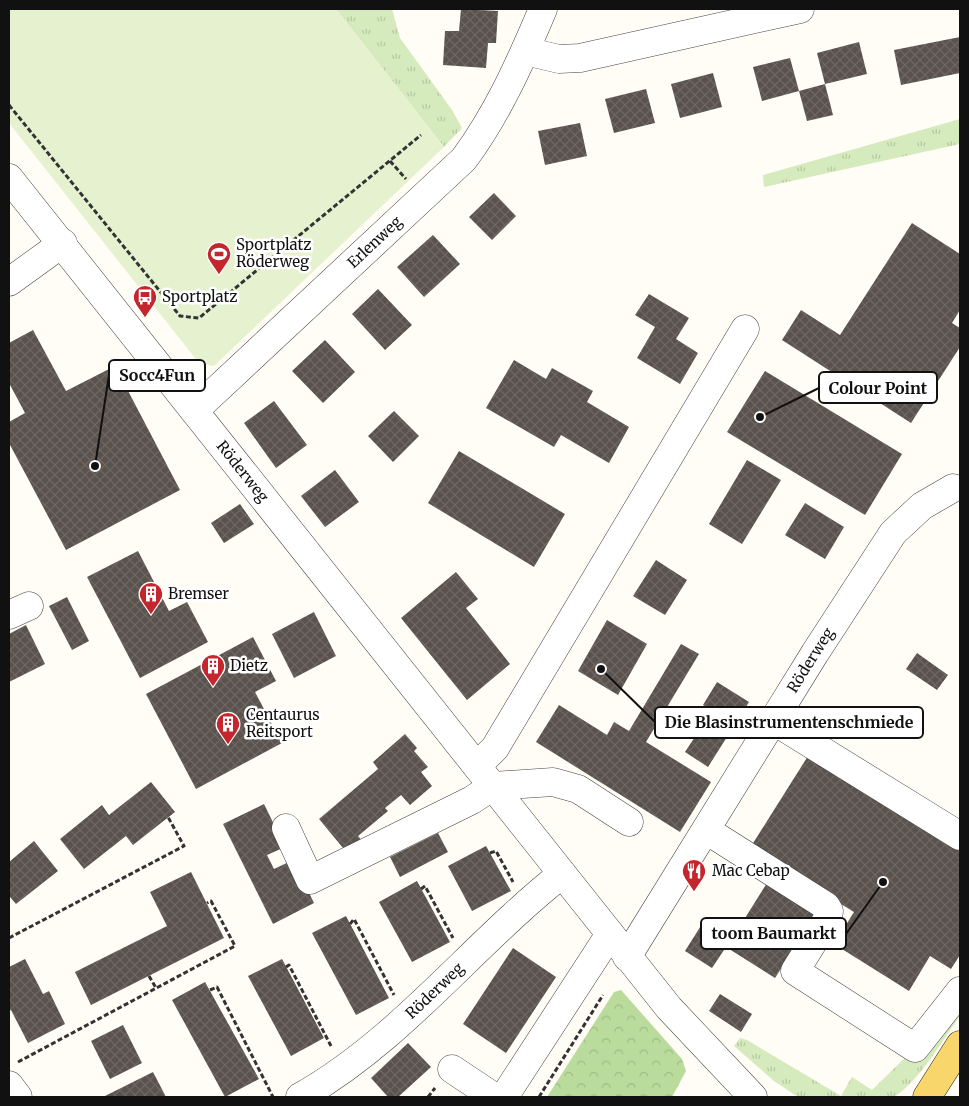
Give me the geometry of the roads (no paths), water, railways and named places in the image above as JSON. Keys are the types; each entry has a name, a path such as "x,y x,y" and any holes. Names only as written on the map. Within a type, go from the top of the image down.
{"main road":[{"path":"927,1097 960,1045"}],"street":[{"name":"Erlenweg","path":"195,410 459,164 486,129 525,51 543,9"},
{"path":"525,51 559,59 580,58 800,9"},
{"name":"Röderweg","path":"9,178 63,243 627,956 694,1038 752,1095"},
{"path":"9,282 63,243"},
{"path":"286,828 310,880 472,800 485,776 495,748 745,329"},
{"name":"Röderweg","path":"627,956 893,533 922,506 953,488"},
{"path":"774,721 960,836"},
{"path":"485,776 554,782 578,790 629,822"},
{"path":"706,830 826,906 829,911 828,918 795,971 915,1048 960,991"},
{"name":"Röderweg","path":"300,1097 332,1079 406,1017 525,903 562,874"},
{"path":"504,1097 610,934"},
{"path":"452,1069 494,1097"},
{"path":"9,1085 18,1097"}],"place":[{"name":"Sportplatz Röderweg","path":"219,275"},
{"name":"Sportplatz","path":"145,318"},
{"name":"Colour Point","path":"760,417"},
{"name":"Socc4Fun","path":"95,466"},
{"name":"Bremser","path":"151,615"},
{"name":"Die Blasinstrumentenschmiede","path":"601,669"},
{"name":"Dietz","path":"213,687"},
{"name":"Centaurus Reitsport","path":"228,745"},
{"name":"toom Baumarkt","path":"883,882"},
{"name":"Mac Cebap","path":"694,892"}]}
